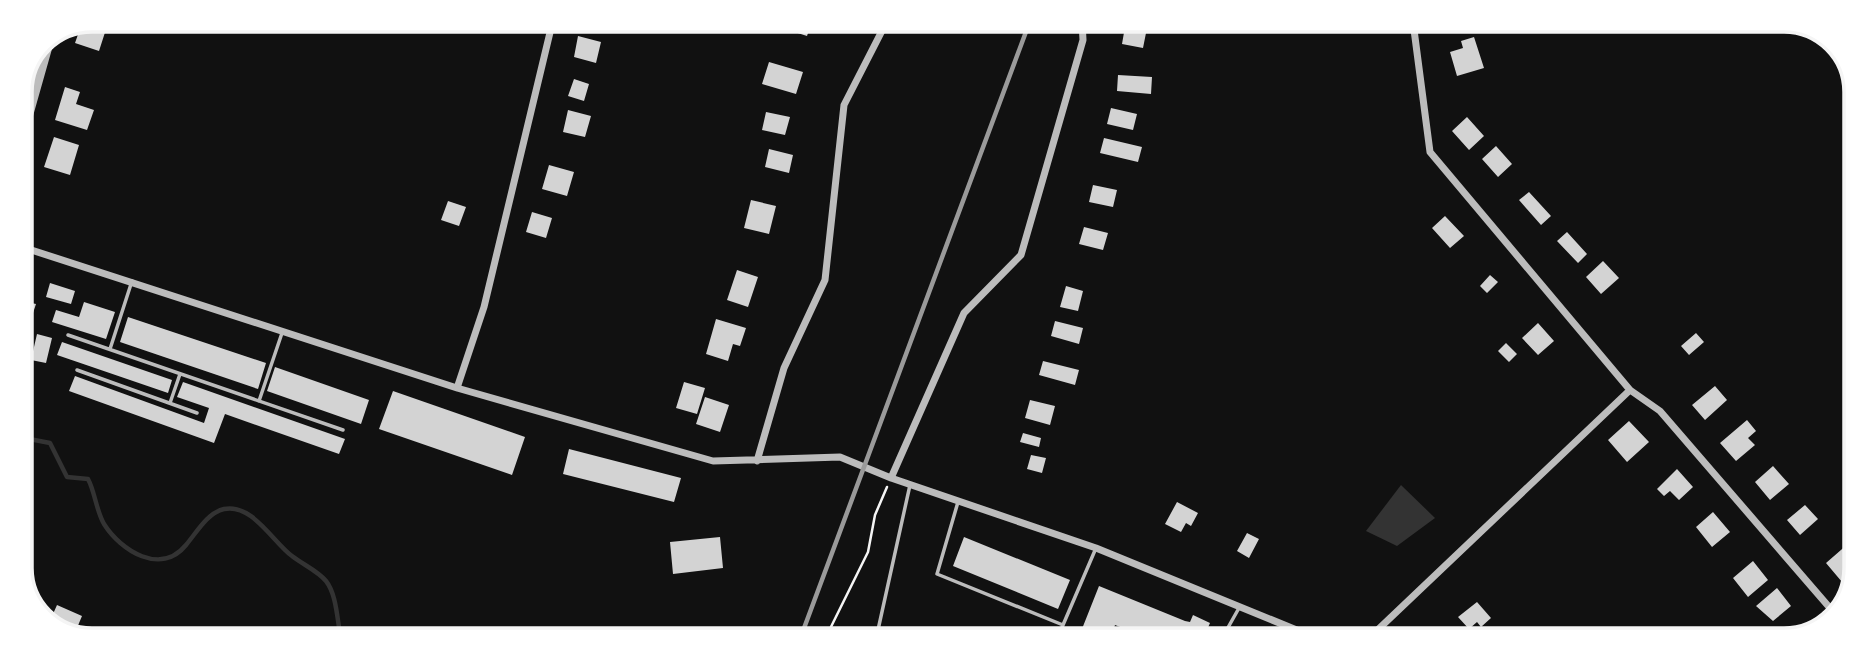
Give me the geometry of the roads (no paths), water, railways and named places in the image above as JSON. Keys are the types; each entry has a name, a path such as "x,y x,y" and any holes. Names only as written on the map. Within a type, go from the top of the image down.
{"street":[{"path":"457,388 484,307 550,32"},
{"path":"757,461 784,368 825,280 844,105 881,32"},
{"path":"891,478 964,313 1021,255 1083,40 1083,32"},
{"path":"1414,32 1430,152 1630,390 1660,411 1830,608"},
{"path":"32,103 46,52"},
{"path":"32,250 457,388 713,461 840,457 910,485 1096,548 1292,628"},
{"path":"1380,628 1630,390"}],"lane":[{"path":"110,349 132,281"},
{"path":"259,401 283,330"},
{"path":"68,335 343,430"},
{"path":"77,370 197,413"},
{"path":"170,403 180,374"},
{"path":"878,628 910,485"},
{"path":"959,501 936,574 1062,625"},
{"path":"1061,628 1096,548"},
{"path":"1228,628 1240,606"}],"waterway":[{"path":"32,440 50,443 67,477 88,479 99,513 111,534 131,551 142,556 165,559 186,545 212,514 224,509 244,512 292,556 326,581 335,601 339,628"}],"railway":[{"path":"804,628 1026,32"}]}
